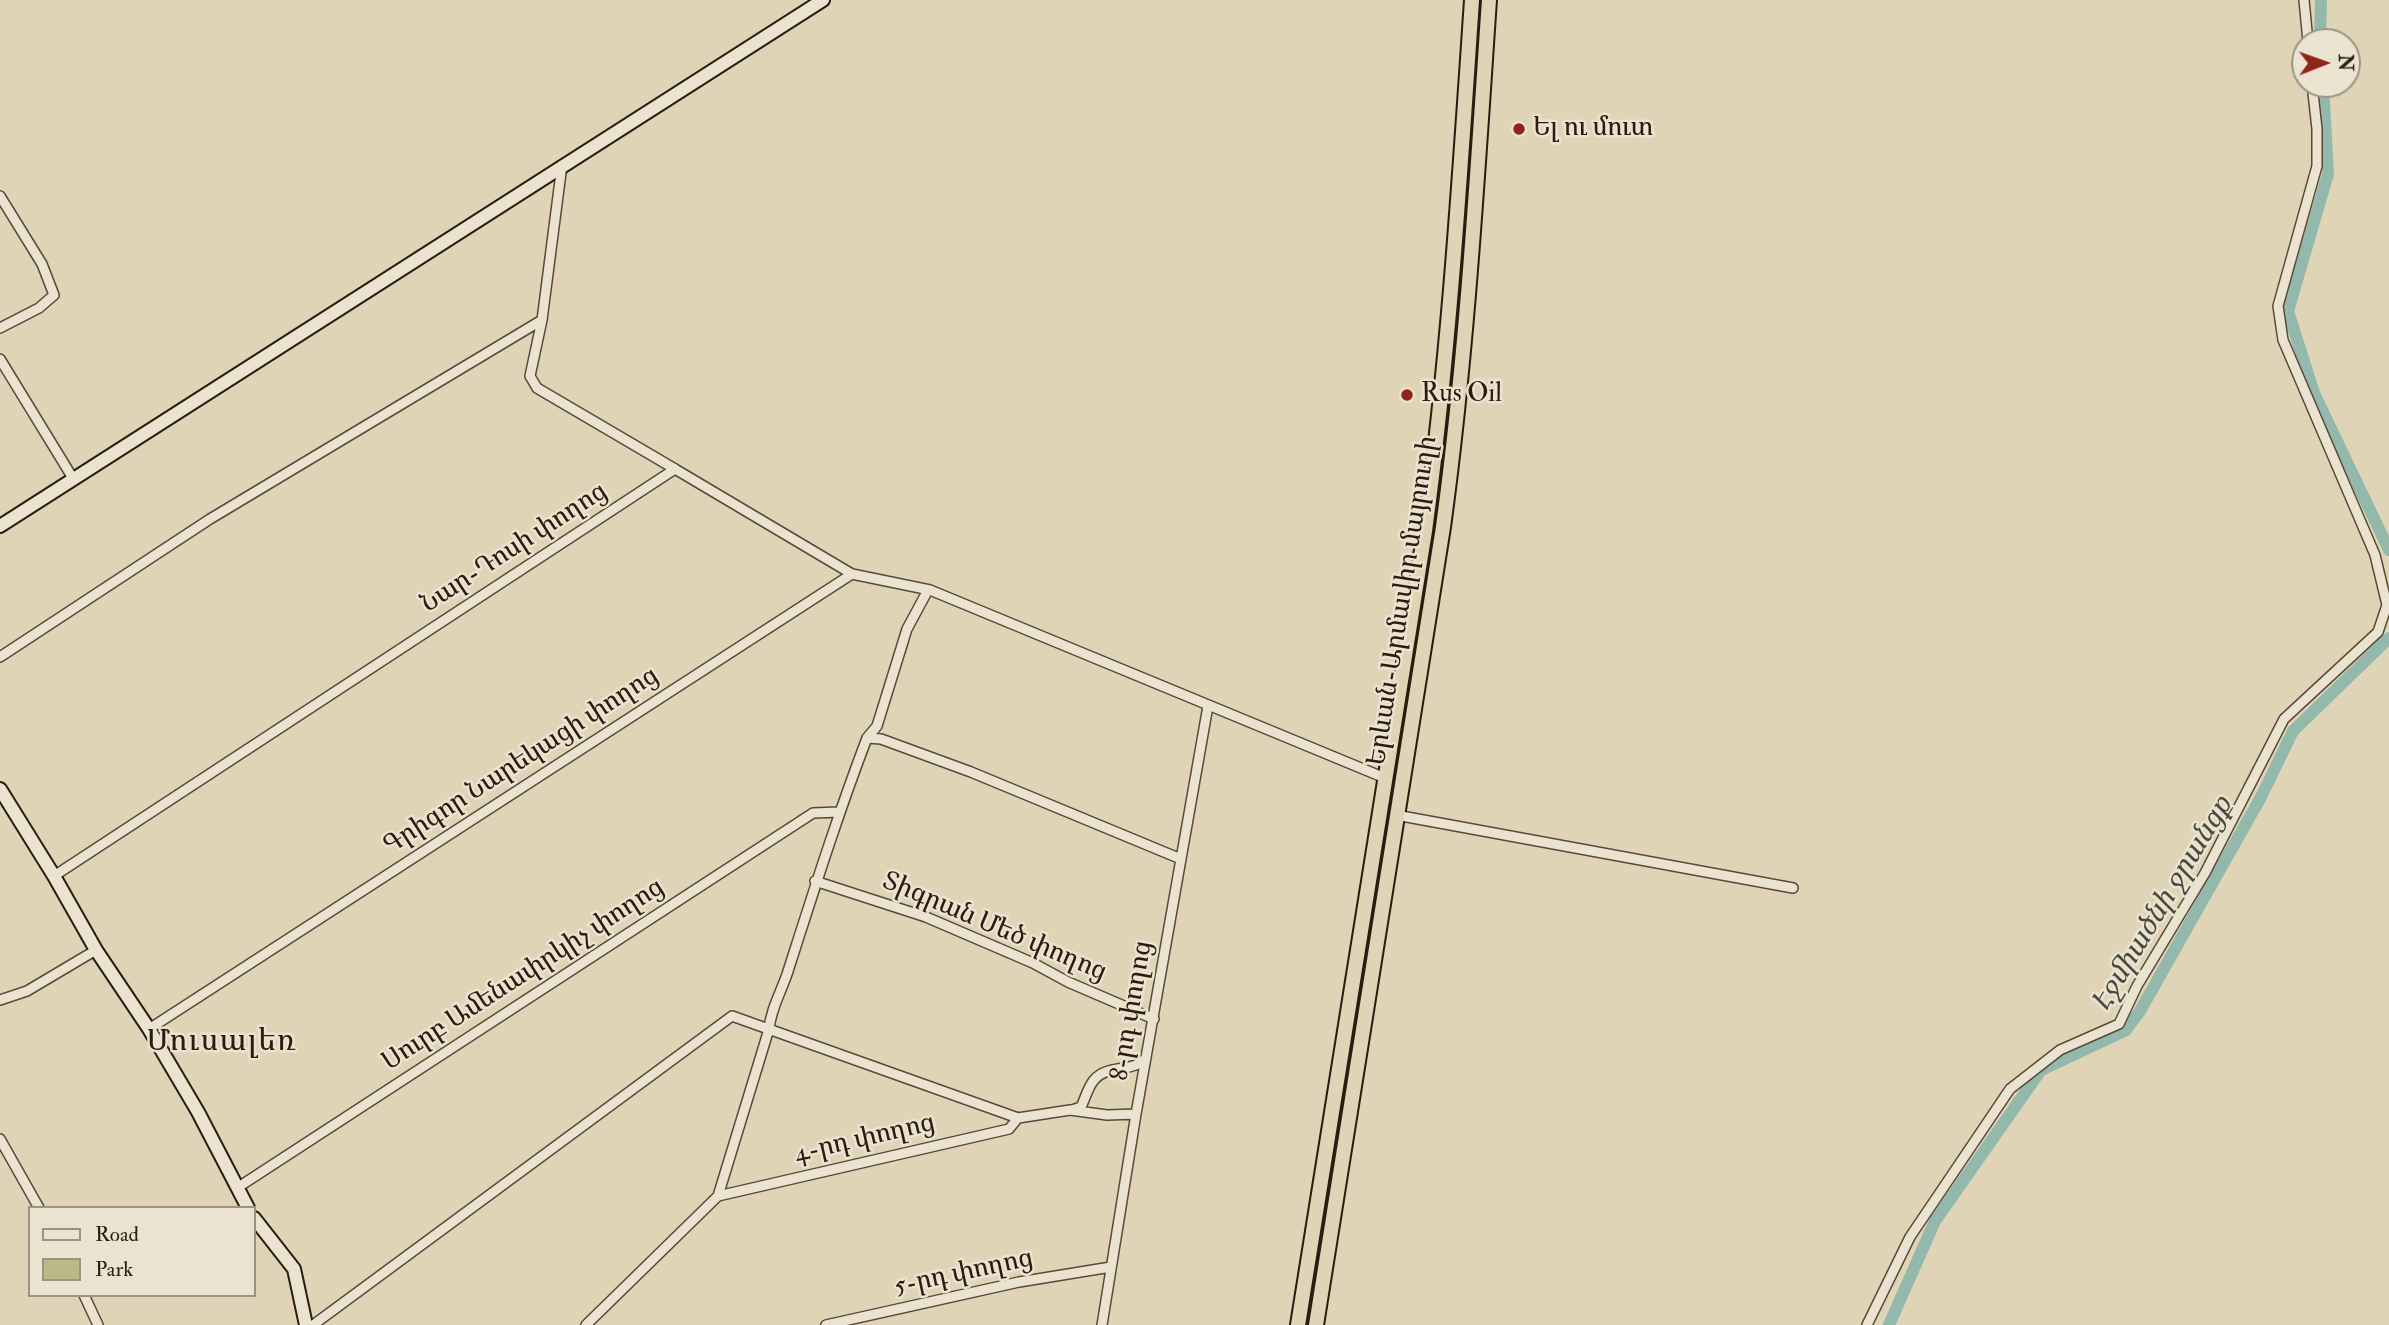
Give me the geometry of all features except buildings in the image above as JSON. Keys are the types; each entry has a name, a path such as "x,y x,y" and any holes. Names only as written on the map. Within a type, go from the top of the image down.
{"highway":[{"name":"Երևան-Արմավիր մայրուղի","path":"1298,1325 1438,435 1452,288 1472,0"},
{"name":"Երևան-Արմավիր մայրուղի","path":"1316,1325 1455,438 1469,294 1489,0"}],"main road":[{"path":"0,526 823,0"},
{"path":"2,797 54,876 96,950 149,1029 198,1112 247,1206"},
{"path":"256,1221 294,1269 306,1325"}],"street":[{"path":"2304,0 2307,28"},
{"path":"1867,1325 1910,1237 2010,1089 2060,1050 2119,1024 2137,986 2205,873 2284,719 2378,632 2386,605 2375,555 2283,340 2278,306 2317,166 2314,98"},
{"path":"562,165 542,320 530,376 537,388 852,574 929,590 1385,778"},
{"path":"0,196 42,264 54,295 39,308 0,328"},
{"path":"0,657 210,519 542,320"},
{"path":"0,359 74,480"},
{"name":"Նար-Դոսի փողոց","path":"54,876 675,469"},
{"name":"Գրիգոր Նարեկացի փողոց","path":"149,1029 852,574"},
{"path":"586,1325 718,1196 771,1012 789,971 815,881 839,812 867,738 877,726 907,629 929,590"},
{"name":"8-րդ փողոց","path":"1102,1325 1136,1114 1208,706"},
{"path":"867,738 881,739 971,772 1181,859"},
{"name":"Սուրբ Ամենափրկիչ փողոց","path":"237,1188 813,813 839,812"},
{"path":"1396,815 1793,888"},
{"name":"Տիգրան Մեծ փողոց","path":"815,881 926,917 1154,1019"},
{"path":"0,1000 27,991 96,950"},
{"path":"313,1325 732,1016 1018,1118 1081,1107 1094,1080 1104,1073 1142,1063 1147,1057"},
{"path":"1070,1110 1107,1115 1136,1114"},
{"name":"4-րդ փողոց","path":"718,1196 1009,1129 1018,1118"},
{"path":"0,1139 38,1206"},
{"name":"5-րդ փողոց","path":"826,1325 1019,1282 1111,1267"},
{"path":"85,1297 98,1325"}],"green space":[{"path":"1479,0 1485,0 1464,292 1445,470 1309,1325 1304,1325 1439,470 1458,292"}],"waterway":[{"name":"Էջմիածնի ջրանցք","path":"2320,28 2321,0"},
{"name":"Էջմիածնի ջրանցք","path":"2324,98 2328,174 2288,311 2314,393 2389,550"},
{"name":"Էջմիածնի ջրանցք","path":"1889,1325 1935,1221 2041,1070 2126,1030 2140,1011 2261,797 2293,731 2389,638"}],"place":[{"name":"Ել ու մուտ","path":"1519,129"},
{"name":"Rus Oil","path":"1407,395"}],"district":[{"name":"Մուսալեռ","path":"222,1044"}]}
